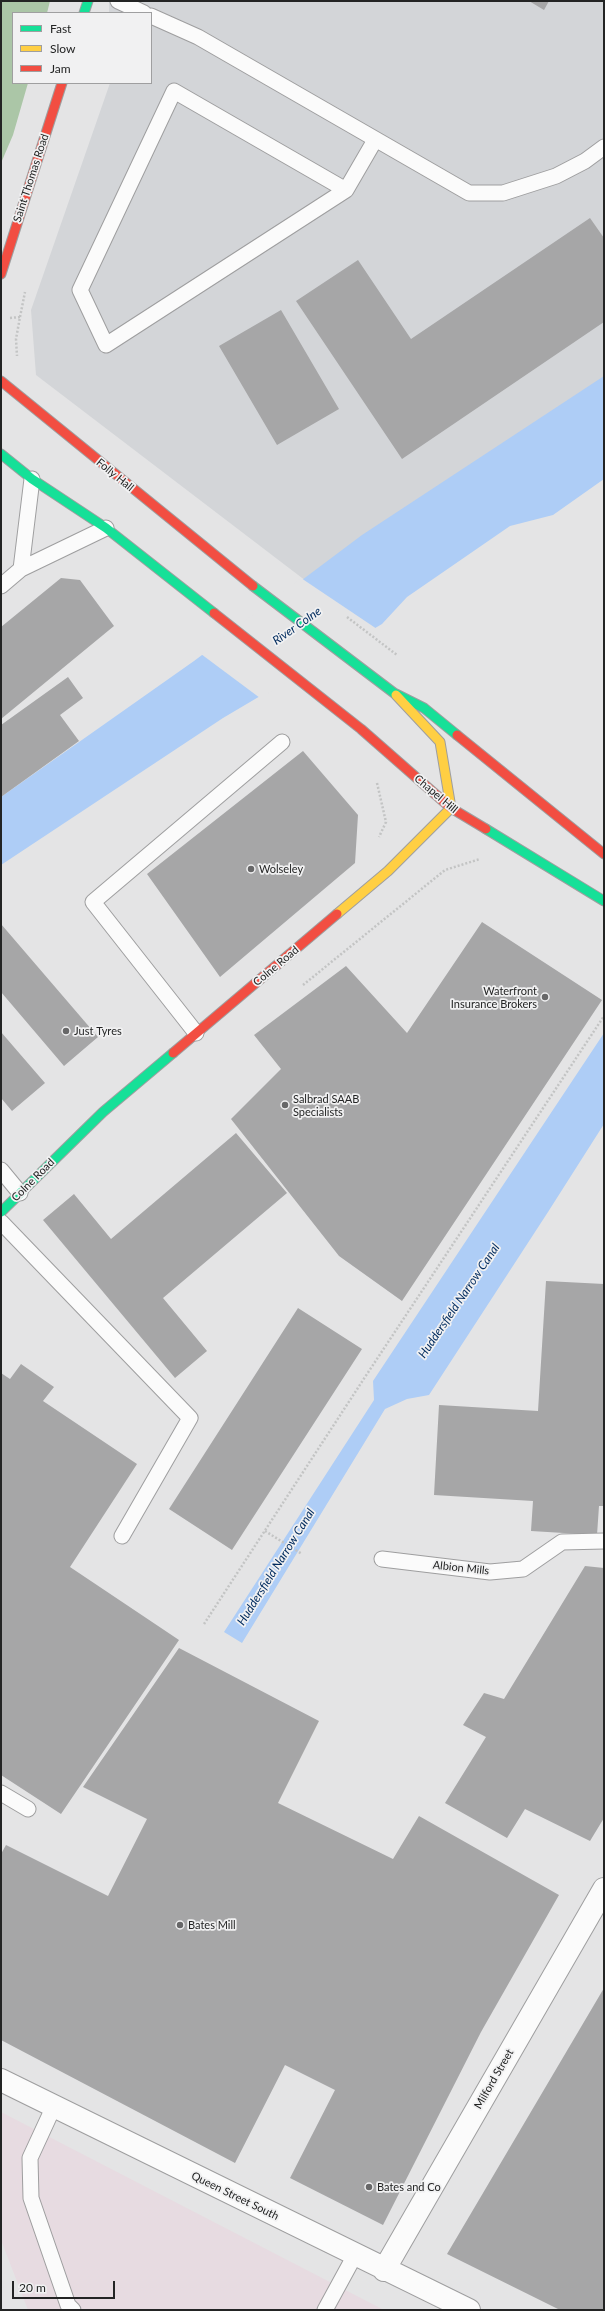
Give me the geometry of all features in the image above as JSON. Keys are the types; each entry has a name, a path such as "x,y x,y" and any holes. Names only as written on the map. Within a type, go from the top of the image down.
{"main road":[{"path":"84,12 88,1"},
{"name":"Saint Thomas Road","path":"1,271 62,84"},
{"name":"Folly Hall","path":"1,381 229,567 394,693"},
{"path":"1,454 32,479 106,528"},
{"name":"Chapel Hill","path":"106,528 361,729 451,808 604,901"},
{"path":"394,693 440,742 451,808"},
{"path":"394,693 424,708 604,854"},
{"name":"Colne Road","path":"1,1212 103,1112 388,870 451,808"}],"street":[{"name":"Milford Street","path":"384,2270 604,1889"},
{"name":"Queen Street South","path":"3,2081 384,2270 469,2310"}],"lane":[{"path":"118,1 142,12"},
{"path":"152,16 198,37 469,193 503,193 556,176 585,161 604,147"},
{"path":"346,190 174,91 80,290 106,345 346,190 375,140"},
{"path":"21,569 32,479"},
{"path":"1,586 21,569 106,528"},
{"path":"196,1033 93,902 282,742"},
{"path":"1,1170 20,1193"},
{"path":"1,1222 190,1418 122,1536"},
{"name":"Albion Mills","path":"382,1559 490,1572 523,1569 562,1542 604,1541"},
{"path":"1,1792 28,1809"},
{"path":"54,2106 30,2158 31,2190 33,2206 68,2305 73,2310"},
{"path":"325,2310 354,2255"}],"path":[{"path":"376,780 386,822 377,840"},
{"path":"302,985 445,870 484,858"},
{"path":"204,1624 604,1016"},
{"path":"265,1531 302,1554"}],"shaded area":[{"path":"109,1 604,1 604,383 306,581 36,375 31,310 110,84 152,84 152,12 109,12"},
{"path":"1,2112 384,2310 28,2310 1,2240"}],"green space":[{"path":"2,1 50,1 47,12 12,12 12,84 28,84 13,135 1,163"}],"water":[{"name":"River Colne","path":"604,376 604,479 553,515 510,526 407,597 382,624 223,718 1,865 1,797 194,661 362,535"},
{"name":"Huddersfield Narrow Canal","path":"604,1033 604,1124 429,1395 407,1399 385,1409 242,1643 224,1632 374,1400 373,1381"}],"pier":[{"path":"301,578 377,629 260,698 201,654"}],"building":[{"path":"529,1 549,1 544,10"},
{"path":"590,218 604,238 604,322 402,459 296,301 358,260 411,339"},
{"path":"281,310 339,409 277,445 219,346"},
{"path":"61,578 80,580 114,626 1,719 1,627"},
{"path":"68,677 83,698 60,715 79,741 1,797 1,725"},
{"name":"Wolseley","path":"303,751 358,815 355,863 220,977 147,874"},
{"path":"482,922 602,1000 402,1301 339,1256 231,1119 281,1069 254,1035 346,966 407,1033"},
{"path":"1,924 98,1037 64,1066 1,992"},
{"path":"1,1032 45,1083 12,1111 1,1098"},
{"path":"236,1133 287,1193 163,1298 207,1351 175,1378 43,1220 74,1194 111,1239"},
{"path":"546,1281 604,1284 604,1506 599,1506 597,1535 531,1531 533,1501 434,1495 439,1405 538,1411"},
{"path":"298,1308 362,1349 232,1550 169,1509"},
{"path":"21,1364 54,1387 43,1401 137,1464 70,1567 179,1640 61,1814 1,1775 1,1373 10,1379"},
{"path":"585,1566 604,1568 604,1818 590,1841 525,1809 507,1838 445,1803 486,1737 463,1725 484,1693 504,1699"},
{"name":"Bates Mill","path":"179,1648 319,1721 278,1803 393,1859 419,1816 559,1895 481,2032 383,2225 290,2178 335,2090 285,2065 235,2163 1,2040 1,1854 6,1845 108,1896 147,1819 83,1787"},
{"path":"604,1988 604,2310 560,2310 447,2254"}],"traffic: fast":[{"path":"84,12 88,1"},
{"path":"1,454 32,479 106,528 214,613"},
{"path":"253,586 394,693 424,708 457,735"},
{"path":"486,829 604,901"},
{"path":"1,1212 103,1112 173,1053"}],"traffic: slow":[{"path":"337,914 388,871 451,808 440,742 396,695"}],"traffic: jam":[{"path":"1,274 62,84"},
{"path":"1,381 253,586"},
{"path":"214,613 361,729 451,808 486,829"},
{"path":"457,735 604,854"},
{"path":"173,1053 337,914"}],"place":[{"name":"Wolseley","path":"251,869"},
{"name":"Waterfront Insurance Brokers","path":"545,997"},
{"name":"Just Tyres","path":"66,1031"},
{"name":"Salbrad SAAB Specialists","path":"285,1105"},
{"name":"Bates Mill","path":"180,1925"},
{"name":"Bates and Co","path":"369,2187"}]}
